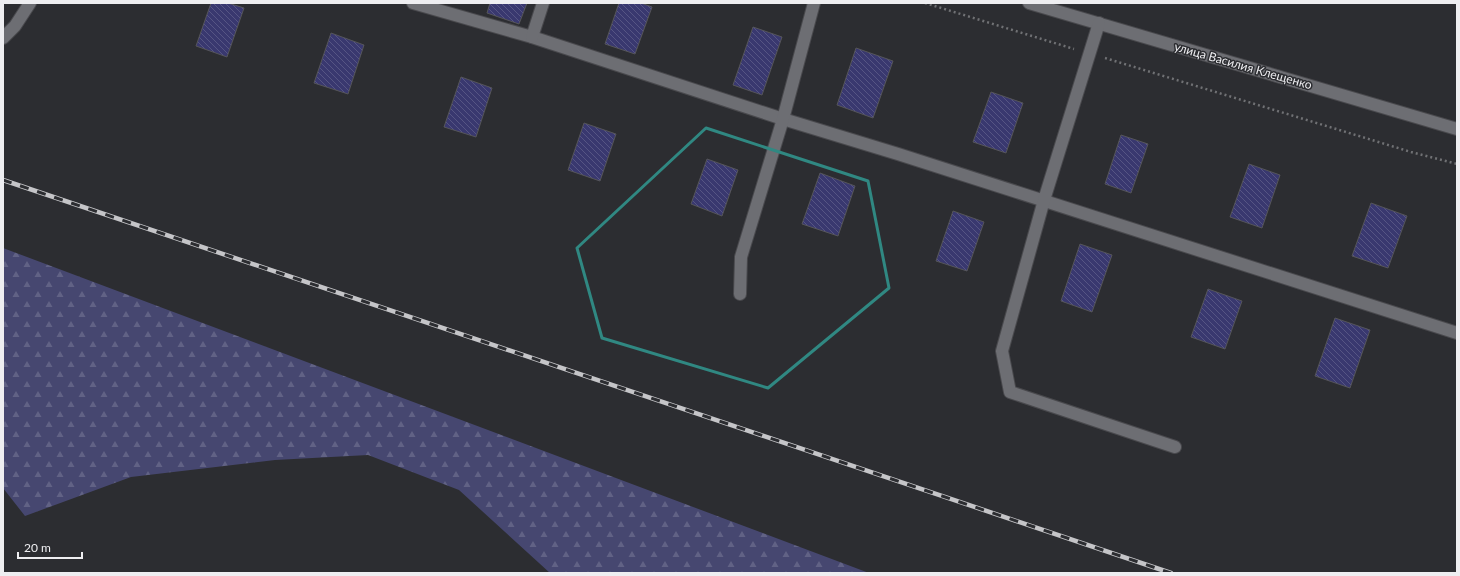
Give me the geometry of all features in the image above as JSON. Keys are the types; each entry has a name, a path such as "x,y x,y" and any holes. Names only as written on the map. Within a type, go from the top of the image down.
{"street":[{"path":"3,38 15,26 30,3"},
{"path":"413,3 532,37 783,119 1044,200 1457,333"},
{"path":"532,37 543,3"},
{"path":"740,294 741,257 783,119 814,3"},
{"name":"улица Василия Клещенко","path":"1029,3 1457,129"},
{"path":"1099,24 1044,200 1002,351 1010,392 1175,447"}],"path":[{"path":"925,3 1411,152 1457,164"}],"highlighted area":[{"path":"706,128 868,181 889,288 768,388 602,338 577,248"}],"green space":[{"path":"3,248 869,573 550,573 459,490 368,455 275,460 131,477 25,516 3,488"}],"building":[{"path":"211,3 228,3 244,8 227,57 196,46"},
{"path":"490,3 527,3 519,24 487,13"},
{"path":"619,3 641,3 652,7 635,54 605,44"},
{"path":"753,27 782,37 762,95 733,85"},
{"path":"331,33 364,45 348,94 314,83"},
{"path":"856,48 893,61 873,118 837,105"},
{"path":"461,77 492,88 476,137 444,127"},
{"path":"991,92 1023,103 1006,153 973,142"},
{"path":"584,123 616,134 600,181 568,170"},
{"path":"1121,135 1148,144 1131,193 1105,184"},
{"path":"707,159 738,170 722,216 691,204"},
{"path":"1249,164 1280,175 1262,228 1230,217"},
{"path":"820,173 855,186 838,236 802,224"},
{"path":"1371,203 1407,216 1388,268 1352,256"},
{"path":"953,211 984,222 967,271 936,261"},
{"path":"1080,244 1112,255 1092,312 1061,301"},
{"path":"1208,289 1242,301 1225,349 1191,337"},
{"path":"1335,318 1370,330 1350,388 1315,376"}],"railway":[{"path":"3,180 1171,573"}]}
